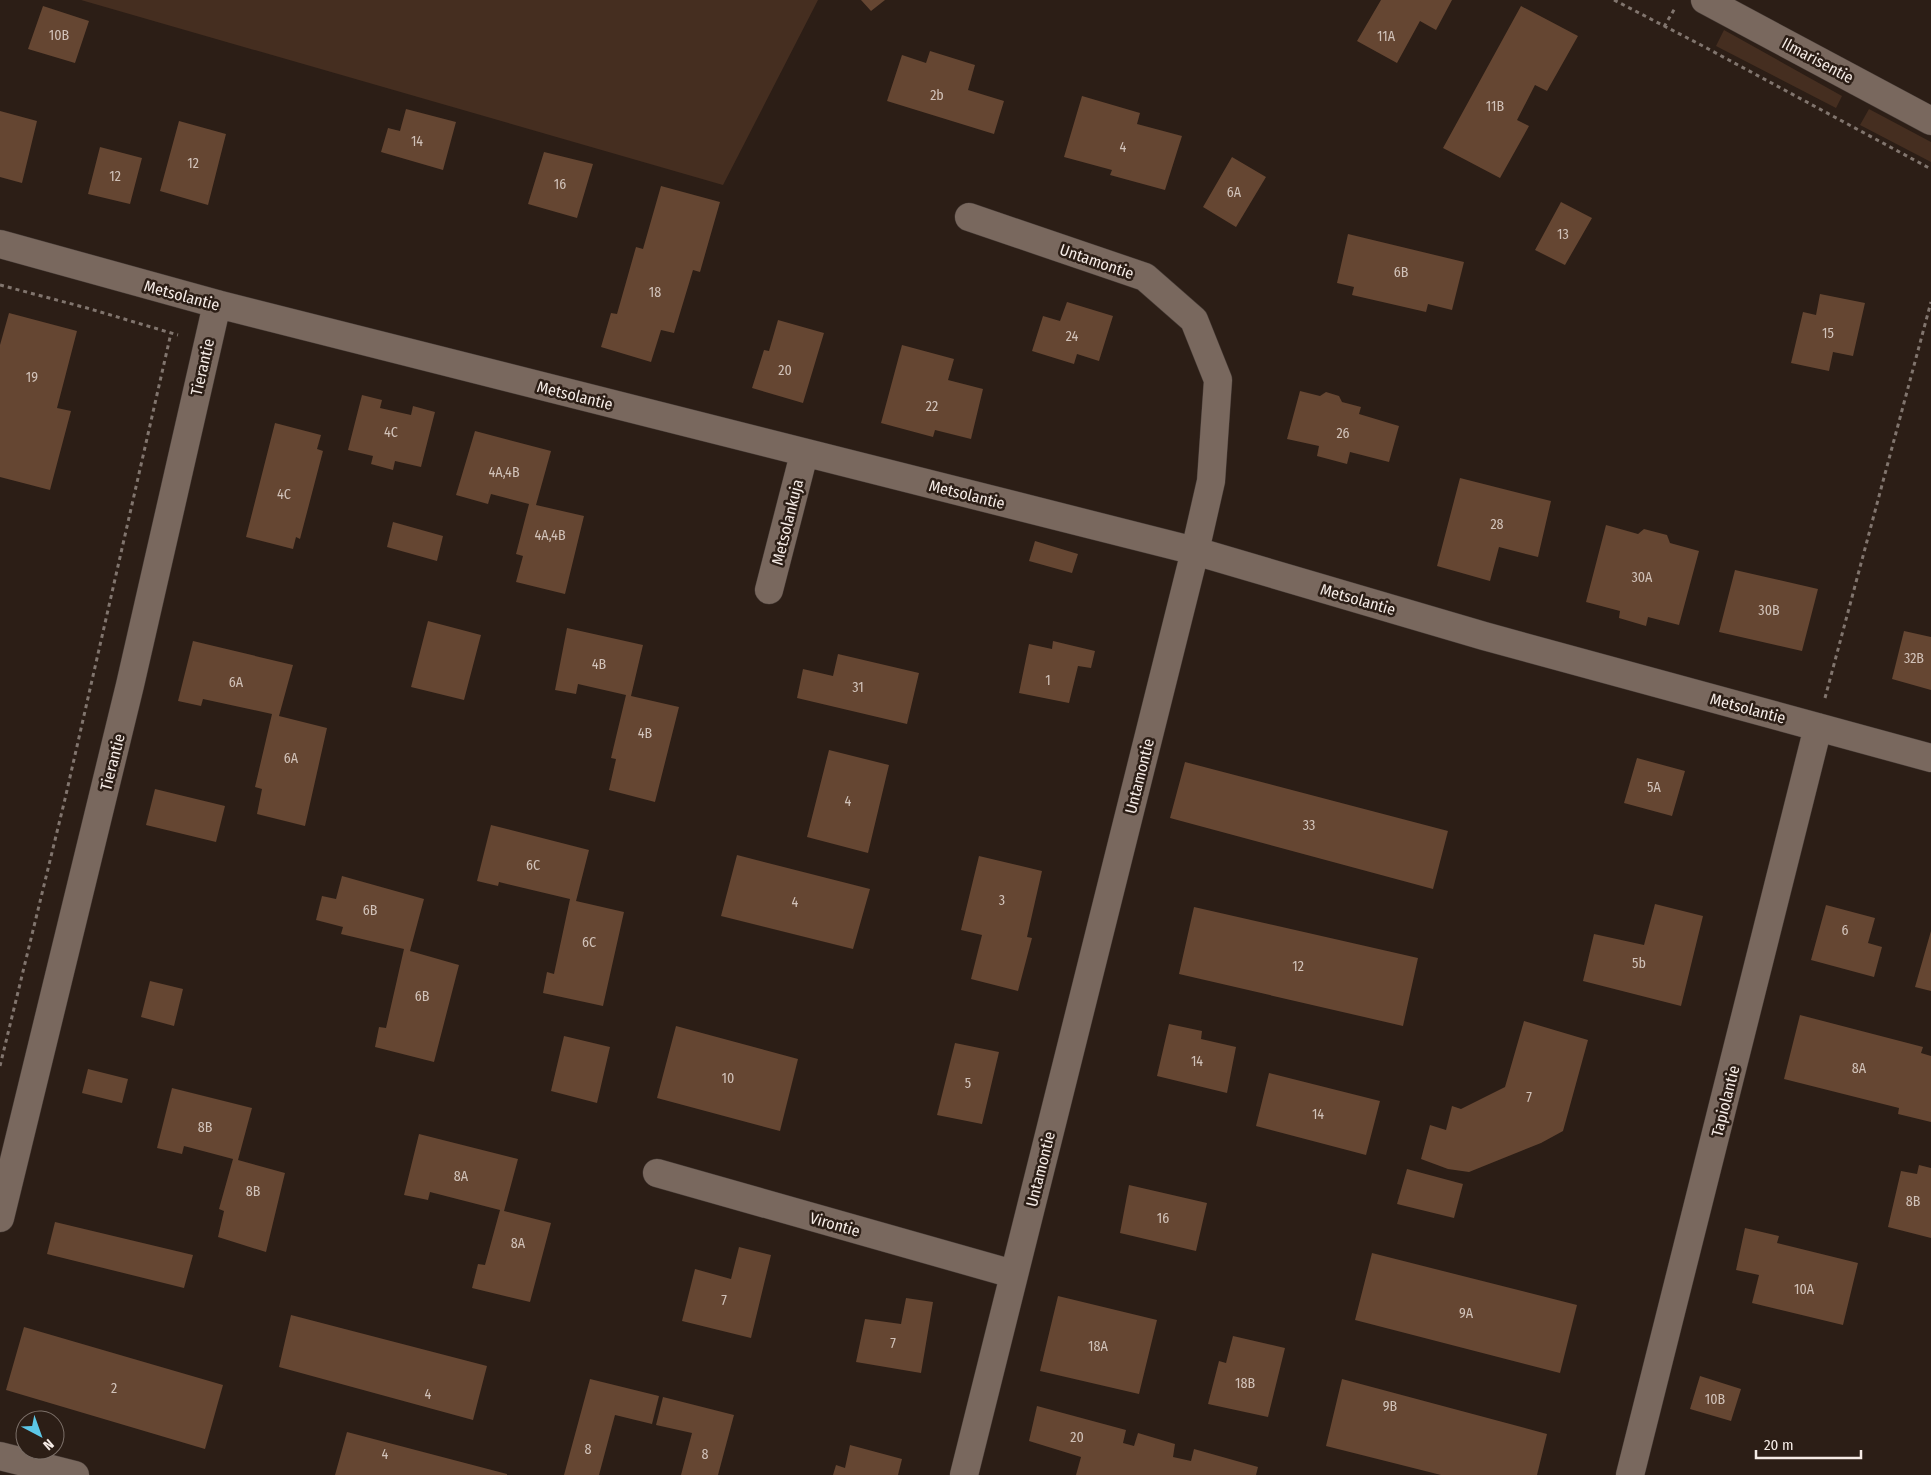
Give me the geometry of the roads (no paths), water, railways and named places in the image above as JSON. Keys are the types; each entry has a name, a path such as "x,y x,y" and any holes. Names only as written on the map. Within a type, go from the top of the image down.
{"street":[{"name":"Ilmarisentie","path":"1704,0 1931,121"},
{"name":"Untamontie","path":"964,1475 1195,551 1211,481 1218,380 1194,320 1145,277 969,217"},
{"name":"Metsolantie","path":"0,244 217,304 804,454 1195,551 1484,636 1931,758"},
{"name":"Tierantie","path":"0,1218 130,685 217,304"},
{"name":"Metsolankuja","path":"769,590 804,454"},
{"name":"Tapiolantie","path":"1630,1475 1818,727"},
{"name":"Virontie","path":"657,1174 1013,1274"},
{"path":"0,1456 76,1475"}]}
